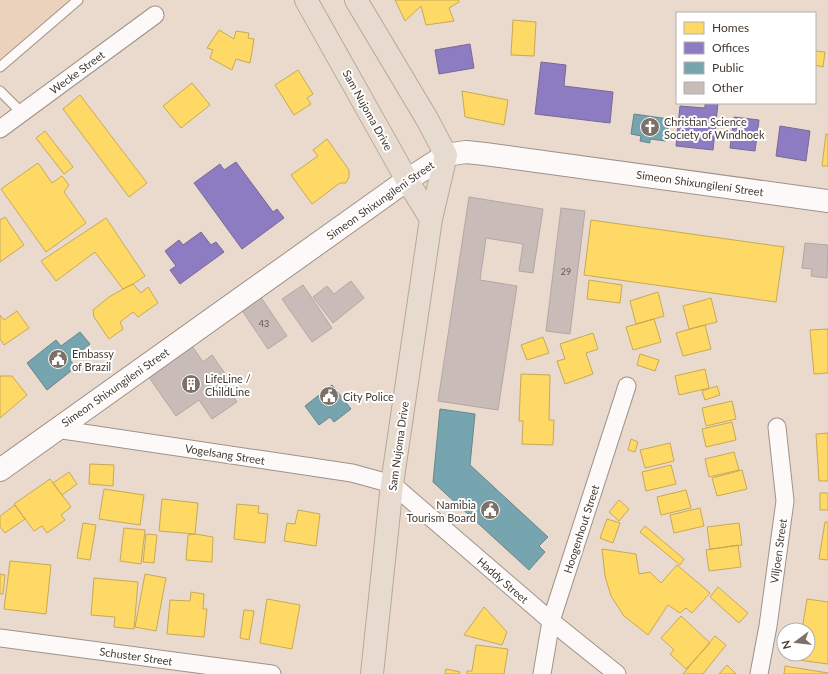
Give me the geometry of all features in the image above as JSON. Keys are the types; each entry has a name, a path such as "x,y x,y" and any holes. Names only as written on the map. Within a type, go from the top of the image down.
{"highway":[{"name":"Sam Nujoma Drive","path":"306,0 407,180 431,219"},
{"path":"356,0 427,119 446,155"},
{"name":"Sam Nujoma Drive","path":"372,674 392,484 431,219 446,155"}],"street":[{"name":"Wecke Street","path":"0,128 155,15"},
{"name":"Simeon Shixungileni Street","path":"0,470 407,180 446,155 466,152 485,154 828,201"},
{"name":"Hoogenhout Street","path":"542,674 551,621 627,386"},
{"name":"Viljoen Street","path":"759,674 769,618 785,501 777,427"},
{"name":"Vogelsang Street","path":"56,429 352,473 392,484"},
{"name":"Haddy Street","path":"392,484 551,621 617,674"},
{"name":"Schuster Street","path":"0,638 272,674"}],"lane":[{"path":"0,67 78,0"},
{"path":"0,91 21,112"}],"shaded area":[{"path":"0,0 78,0 0,67"}],"building: Homes":[{"path":"395,0 459,0 459,2 449,8 454,21 426,25 421,6 405,21"},
{"path":"513,20 536,22 534,56 511,55"},
{"path":"219,30 234,39 236,31 249,33 248,38 254,39 250,63 236,59 232,70 210,58 213,50 207,48"},
{"path":"816,51 825,52 823,67 816,65"},
{"path":"298,70 313,94 307,98 311,104 294,115 275,85"},
{"path":"192,83 210,105 181,128 163,106"},
{"path":"462,91 508,100 504,125 465,117"},
{"path":"80,95 147,183 129,197 63,109"},
{"path":"45,131 73,167 64,174 36,138"},
{"path":"826,134 828,134 828,166 822,166"},
{"path":"327,139 349,170 349,177 346,183 340,183 312,204 291,175 318,156 313,150"},
{"path":"38,163 52,183 62,176 69,185 64,192 86,223 46,252 1,189"},
{"path":"5,217 24,245 0,262 0,220"},
{"path":"106,218 145,276 123,289 95,252 56,281 41,261"},
{"path":"591,220 784,247 776,302 584,275"},
{"path":"589,280 622,285 620,303 587,299"},
{"path":"133,284 141,293 148,287 158,303 138,317 133,312 120,322 123,329 109,339 94,317 93,310 109,297"},
{"path":"658,292 664,316 636,324 630,301"},
{"path":"711,298 717,322 689,329 683,306"},
{"path":"17,311 29,328 4,345 0,339 0,315 4,320"},
{"path":"654,319 661,342 633,350 626,327"},
{"path":"705,325 711,349 683,356 676,333"},
{"path":"828,329 828,373 814,374 810,330"},
{"path":"593,333 598,349 586,353 593,374 565,384 557,361 565,359 560,344"},
{"path":"543,337 549,353 527,360 521,345"},
{"path":"640,354 659,360 655,371 637,365"},
{"path":"705,369 709,388 679,395 675,376"},
{"path":"521,374 550,375 549,420 554,420 553,445 522,444 523,421 519,421"},
{"path":"0,376 12,376 27,395 0,418"},
{"path":"717,386 720,395 705,400 702,391"},
{"path":"732,401 736,419 706,426 702,408"},
{"path":"732,422 736,440 706,447 702,429"},
{"path":"828,433 828,481 819,481 816,434"},
{"path":"631,439 638,442 635,452 628,450"},
{"path":"670,443 674,461 645,468 640,450"},
{"path":"734,452 739,470 709,477 705,459"},
{"path":"90,464 114,465 113,486 89,484"},
{"path":"671,465 676,484 646,491 642,472"},
{"path":"742,470 747,489 717,496 712,478"},
{"path":"69,472 77,484 62,495 53,483"},
{"path":"50,479 71,507 61,515 65,520 47,533 42,526 34,531 14,504"},
{"path":"104,489 144,495 140,525 99,519"},
{"path":"686,490 691,508 661,515 657,497"},
{"path":"820,493 828,493 828,510 820,510"},
{"path":"162,499 198,503 195,534 159,531"},
{"path":"619,500 629,509 619,521 609,512"},
{"path":"237,504 259,506 258,513 268,514 265,543 234,539"},
{"path":"15,505 25,519 5,533 0,527 0,516"},
{"path":"700,508 704,526 674,533 670,515"},
{"path":"298,510 320,514 316,546 284,541 287,523 295,524"},
{"path":"607,519 620,523 613,543 600,538"},
{"path":"825,522 828,522 828,560 819,559"},
{"path":"83,523 96,525 90,560 77,558"},
{"path":"739,523 742,545 710,549 707,527"},
{"path":"645,526 684,559 680,565 640,532"},
{"path":"124,528 145,530 141,564 120,561"},
{"path":"146,534 157,535 154,563 143,562"},
{"path":"195,534 213,537 212,562 186,560 188,535"},
{"path":"738,545 741,567 709,571 706,550"},
{"path":"602,549 636,554 639,574 650,572 661,583 677,565 710,593 692,613 686,608 680,613 668,605 648,635 624,616 611,596 605,576"},
{"path":"10,561 51,565 46,614 4,609"},
{"path":"0,574 5,575 3,594 0,594"},
{"path":"145,574 166,578 156,631 135,627"},
{"path":"94,578 138,582 134,629 114,627 115,617 91,615"},
{"path":"718,587 748,613 739,623 710,597"},
{"path":"191,592 204,594 203,609 207,609 204,637 167,634 170,600 190,601"},
{"path":"267,599 300,605 292,649 260,643"},
{"path":"807,599 828,602 828,664 813,662 816,662 816,622 803,622"},
{"path":"484,607 507,632 502,645 464,635"},
{"path":"244,610 254,611 249,640 240,638"},
{"path":"681,616 710,643 686,669 670,654 674,650 661,638"},
{"path":"715,636 726,645 703,674 683,674"},
{"path":"476,645 508,649 504,674 467,674 467,671 472,671"},
{"path":"727,665 736,674 719,674"},
{"path":"785,666 828,673 828,674 784,674"},
{"path":"446,669 460,672 459,674 445,674"}],"building: Offices":[{"path":"470,44 474,68 439,74 435,50"},
{"path":"541,62 566,65 564,86 613,92 610,123 535,114"},
{"path":"705,104 718,104 713,150 676,146 680,106 705,108"},
{"path":"734,117 759,120 755,151 730,148"},
{"path":"780,126 810,131 806,161 776,156"},
{"path":"236,162 273,212 277,209 284,218 242,249 194,183 220,164 224,170"},
{"path":"201,232 211,245 216,242 224,252 180,284 170,270 176,266 165,251 179,240 183,245"}],"building: Public":[{"name":"Christian Science Society of Windhoek","path":"634,114 669,119 666,141 650,139 650,143 640,141 641,136 631,134"},
{"path":"80,332 90,344 70,360 76,367 47,390 27,363 56,340 61,346"},
{"name":"City Police","path":"332,385 351,409 334,422 330,417 319,425 305,406"},
{"name":"Namibia Tourism Board","path":"440,409 475,414 470,465 548,537 539,546 545,552 529,570 433,482"}],"building: Other":[{"path":"469,197 543,209 533,273 519,271 523,244 486,238 480,280 517,286 498,410 438,401"},
{"path":"561,208 585,211 570,334 546,331"},
{"path":"805,243 828,245 827,278 811,276 812,269 802,268"},
{"path":"351,281 364,298 333,323 313,297 327,286 334,294"},
{"path":"303,285 332,328 312,342 282,299"},
{"path":"260,296 287,336 268,349 241,309"},
{"name":"LifeLine / ChildLine","path":"192,346 203,362 212,355 231,382 226,386 237,402 212,419 199,400 176,416 148,376"}],"place":[{"name":"Christian Science Society of Windhoek","path":"650,127"},
{"name":"Embassy of Brazil","path":"58,359"},
{"name":"LifeLine / ChildLine","path":"191,384"},
{"name":"City Police","path":"329,396"},
{"name":"Namibia Tourism Board","path":"490,510"}]}
